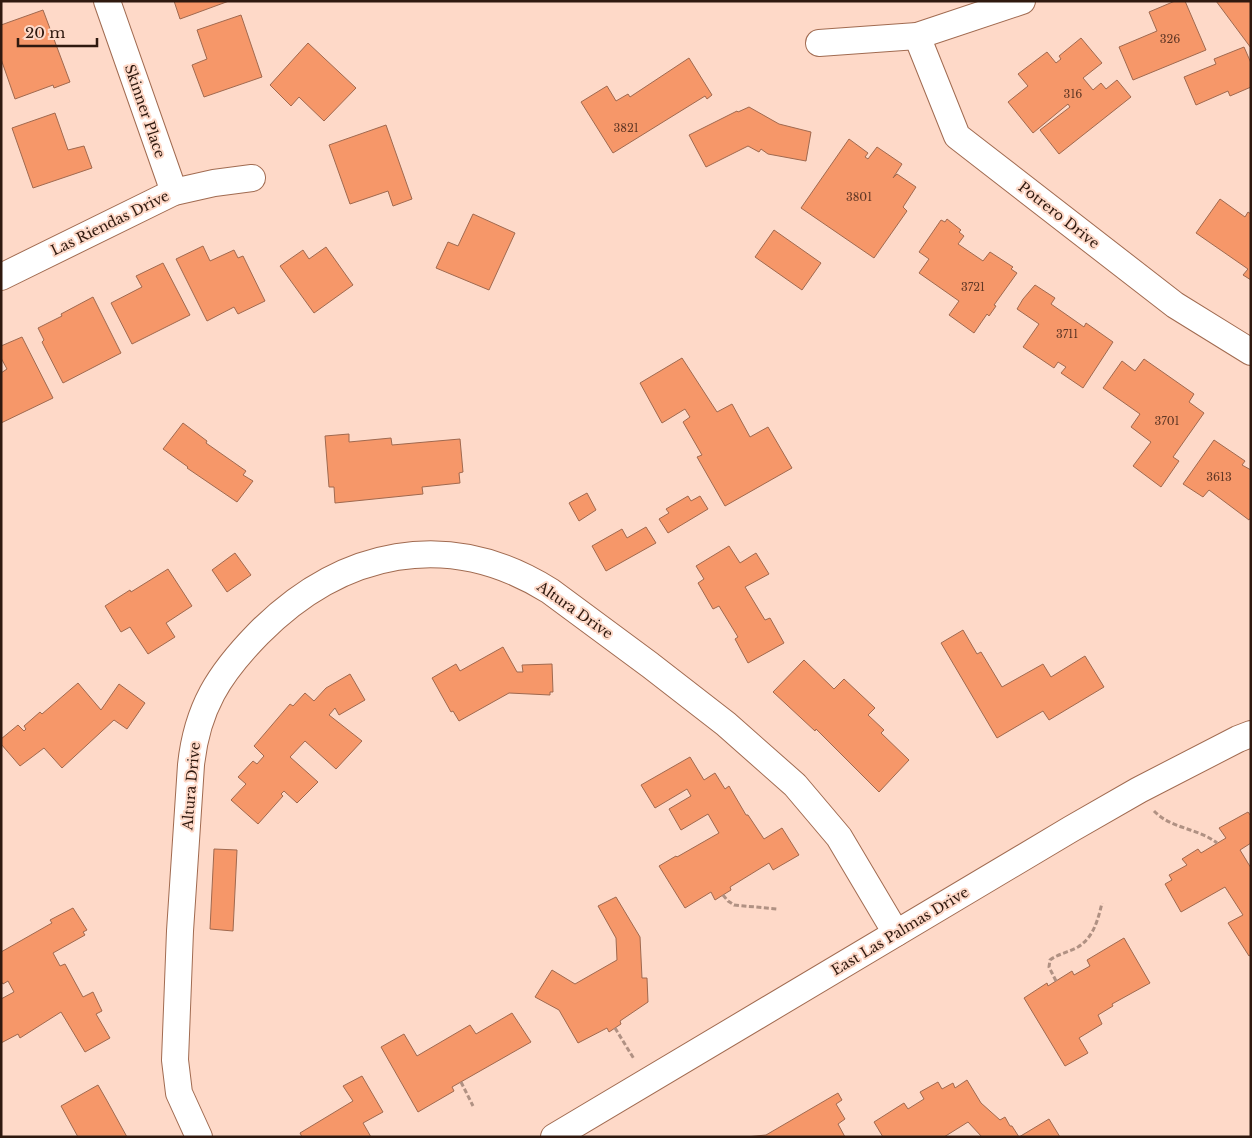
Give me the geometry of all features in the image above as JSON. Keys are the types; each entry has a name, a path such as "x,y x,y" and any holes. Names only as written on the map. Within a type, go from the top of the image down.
{"street":[{"name":"Skinner Place","path":"107,1 174,192"},
{"path":"819,43 917,36 1022,1"},
{"name":"Potrero Drive","path":"917,36 957,136 1176,305 1251,352"},
{"name":"Las Riendas Drive","path":"1,277 174,192 214,183 252,178"},
{"name":"Altura Drive","path":"199,1137 179,1093 175,1060 180,931 190,775 198,724 218,682 243,650 272,620 318,585 343,572 375,562 422,554 468,557 500,567 534,581 550,591 726,724 795,785 840,837 896,933"},
{"name":"East Las Palmas Drive","path":"554,1137 1139,790 1244,737"}],"path":[{"path":"1139,790 1150,808 1165,821 1204,835 1217,843"},
{"path":"723,895 734,905 777,909"},
{"path":"1056,981 1049,967 1050,960 1078,947 1088,940 1098,918 1102,903"},
{"path":"615,1028 648,1081"},
{"path":"461,1082 473,1106"}],"building":[{"path":"174,1 229,1 180,19"},
{"path":"1175,1 1185,1 1206,50 1133,80 1119,47 1157,31 1149,12"},
{"path":"1216,1 1251,1 1251,48"},
{"path":"43,10 70,82 54,88 53,85 15,99 1,59 1,25"},
{"path":"241,15 262,77 204,97 192,65 207,59 197,30"},
{"path":"1081,38 1102,63 1083,78 1093,90 1101,83 1106,89 1117,80 1131,97 1059,154 1040,130 1070,107 1068,104 1033,133 1008,102 1028,86 1018,74 1047,52 1056,63 1061,59 1059,56"},
{"path":"308,43 356,88 324,121 299,97 291,106 270,85"},
{"path":"1244,47 1251,63 1251,87 1230,96 1228,91 1196,105 1184,77 1216,64 1214,59"},
{"path":"689,58 712,95 707,99 705,96 613,153 581,102 607,86 616,101 628,94 630,97"},
{"path":"749,107 779,124 811,132 806,161 768,154 761,149 759,152 748,146 706,167 689,135"},
{"path":"55,113 68,150 84,146 92,168 33,188 12,128"},
{"path":"386,125 412,199 393,206 388,191 350,204 329,145"},
{"path":"849,139 868,153 865,157 868,159 877,147 902,164 893,178 897,174 916,187 903,207 907,211 874,258 801,208"},
{"path":"1220,199 1245,217 1248,212 1251,214 1251,280 1243,275 1248,269 1196,233"},
{"path":"473,214 515,233 489,290 436,268 448,242 458,246"},
{"path":"947,219 961,230 959,232 964,236 958,244 983,261 990,252 1013,267 1011,269 1017,273 994,305 996,306 989,316 987,314 974,333 949,315 959,301 919,273 929,259 919,252 941,220 945,222"},
{"path":"774,230 821,263 802,290 755,257"},
{"path":"203,246 210,261 234,250 238,258 243,256 265,301 238,314 234,307 207,321 176,259"},
{"path":"326,247 353,285 314,313 280,266 303,250 309,259"},
{"path":"163,263 190,315 132,344 111,303 142,287 136,276"},
{"path":"1035,285 1055,298 1051,304 1084,327 1086,323 1113,342 1083,388 1061,373 1066,367 1058,362 1054,368 1023,347 1039,324 1017,309"},
{"path":"93,297 121,353 63,383 42,342 44,340 38,328"},
{"path":"22,337 53,398 1,423 1,373 7,369 1,358 1,346"},
{"path":"682,358 717,412 732,404 750,437 768,427 792,468 725,506 697,457 702,455 683,422 690,417 685,409 662,423 640,383"},
{"path":"1144,359 1194,394 1189,402 1204,413 1173,457 1179,461 1161,487 1133,466 1151,442 1131,427 1140,414 1103,388 1122,361 1135,371"},
{"path":"183,423 207,441 206,443 246,471 243,475 253,481 237,502 163,449"},
{"path":"349,434 349,442 391,438 392,445 460,439 463,472 459,473 460,483 422,487 423,494 335,503 334,487 329,487 325,436"},
{"path":"1214,440 1245,461 1242,465 1251,470 1251,517 1249,520 1209,490 1203,497 1183,484"},
{"path":"587,493 596,510 579,521 569,503"},
{"path":"688,496 691,501 700,496 708,509 668,533 659,519 669,513 666,509"},
{"path":"646,527 656,543 606,571 592,546 622,529 627,538"},
{"path":"729,546 740,563 756,553 769,574 745,587 765,620 770,618 784,643 748,663 735,639 738,637 719,606 713,609 698,583 704,579 696,566"},
{"path":"235,553 251,575 227,592 212,570"},
{"path":"168,569 192,606 166,623 175,637 148,654 130,627 121,632 105,606"},
{"path":"963,630 977,654 981,652 1002,687 1043,664 1051,677 1085,656 1104,687 1049,720 1043,711 997,738 941,643"},
{"path":"503,647 517,672 523,672 522,665 552,664 553,692 550,692 550,695 509,693 459,721 453,711 451,712 432,678 456,664 460,671"},
{"path":"804,660 834,689 844,679 875,708 868,715 884,730 881,733 909,760 879,792 816,729 815,731 773,692"},
{"path":"350,674 365,700 339,715 335,708 329,715 362,741 336,769 305,741 290,757 318,782 297,803 284,791 281,794 283,796 258,824 231,800 246,784 238,777 253,761 257,764 264,756 254,746 290,704 293,706 305,693 314,701 326,688"},
{"path":"78,683 101,710 119,684 145,703 127,729 114,720 62,768 44,748 20,766 1,744 1,739 18,725 24,731 26,729 24,726 40,712 42,714"},
{"path":"690,757 704,780 715,773 725,789 729,786 746,815 748,815 764,839 782,828 799,855 773,870 769,863 730,887 731,890 715,900 711,892 685,908 659,866 719,833 708,814 681,830 669,809 691,796 687,789 655,808 641,785"},
{"path":"1248,812 1251,816 1251,843 1240,850 1251,868 1251,955 1249,956 1228,923 1243,915 1225,887 1181,912 1165,884 1172,880 1169,875 1187,865 1182,859 1198,849 1201,853 1226,838 1219,828"},
{"path":"214,849 237,850 233,931 210,929"},
{"path":"616,897 640,937 642,978 647,978 648,1002 620,1021 621,1024 609,1032 607,1028 578,1043 559,1010 535,997 552,970 575,984 617,960 616,938 598,906"},
{"path":"73,908 87,930 83,932 85,935 53,953 60,966 65,964 83,997 93,992 102,1011 96,1014 110,1038 85,1052 61,1012 20,1038 18,1034 1,1043 1,999 14,992 8,981 3,984 1,981 1,952 52,923 50,920"},
{"path":"1124,938 1150,983 1112,1004 1113,1006 1098,1015 1102,1024 1079,1038 1088,1053 1065,1066 1024,998 1047,983 1048,986 1072,971 1074,975 1090,966 1087,960"},
{"path":"512,1013 531,1042 452,1087 454,1091 418,1112 381,1047 404,1034 417,1056 470,1025 476,1034"},
{"path":"362,1076 383,1112 363,1123 371,1137 302,1137 300,1133 353,1101 343,1086"},
{"path":"967,1080 981,1103 1000,1120 1005,1117 1019,1137 982,1137 968,1122 944,1137 883,1137 874,1122 904,1103 908,1109 924,1099 920,1092 938,1082 942,1089 953,1083 955,1088"},
{"path":"98,1085 127,1137 78,1137 61,1106"},
{"path":"838,1093 842,1100 836,1104 845,1119 838,1124 845,1137 746,1137 766,1135"},
{"path":"1049,1119 1060,1137 1019,1137"}]}
